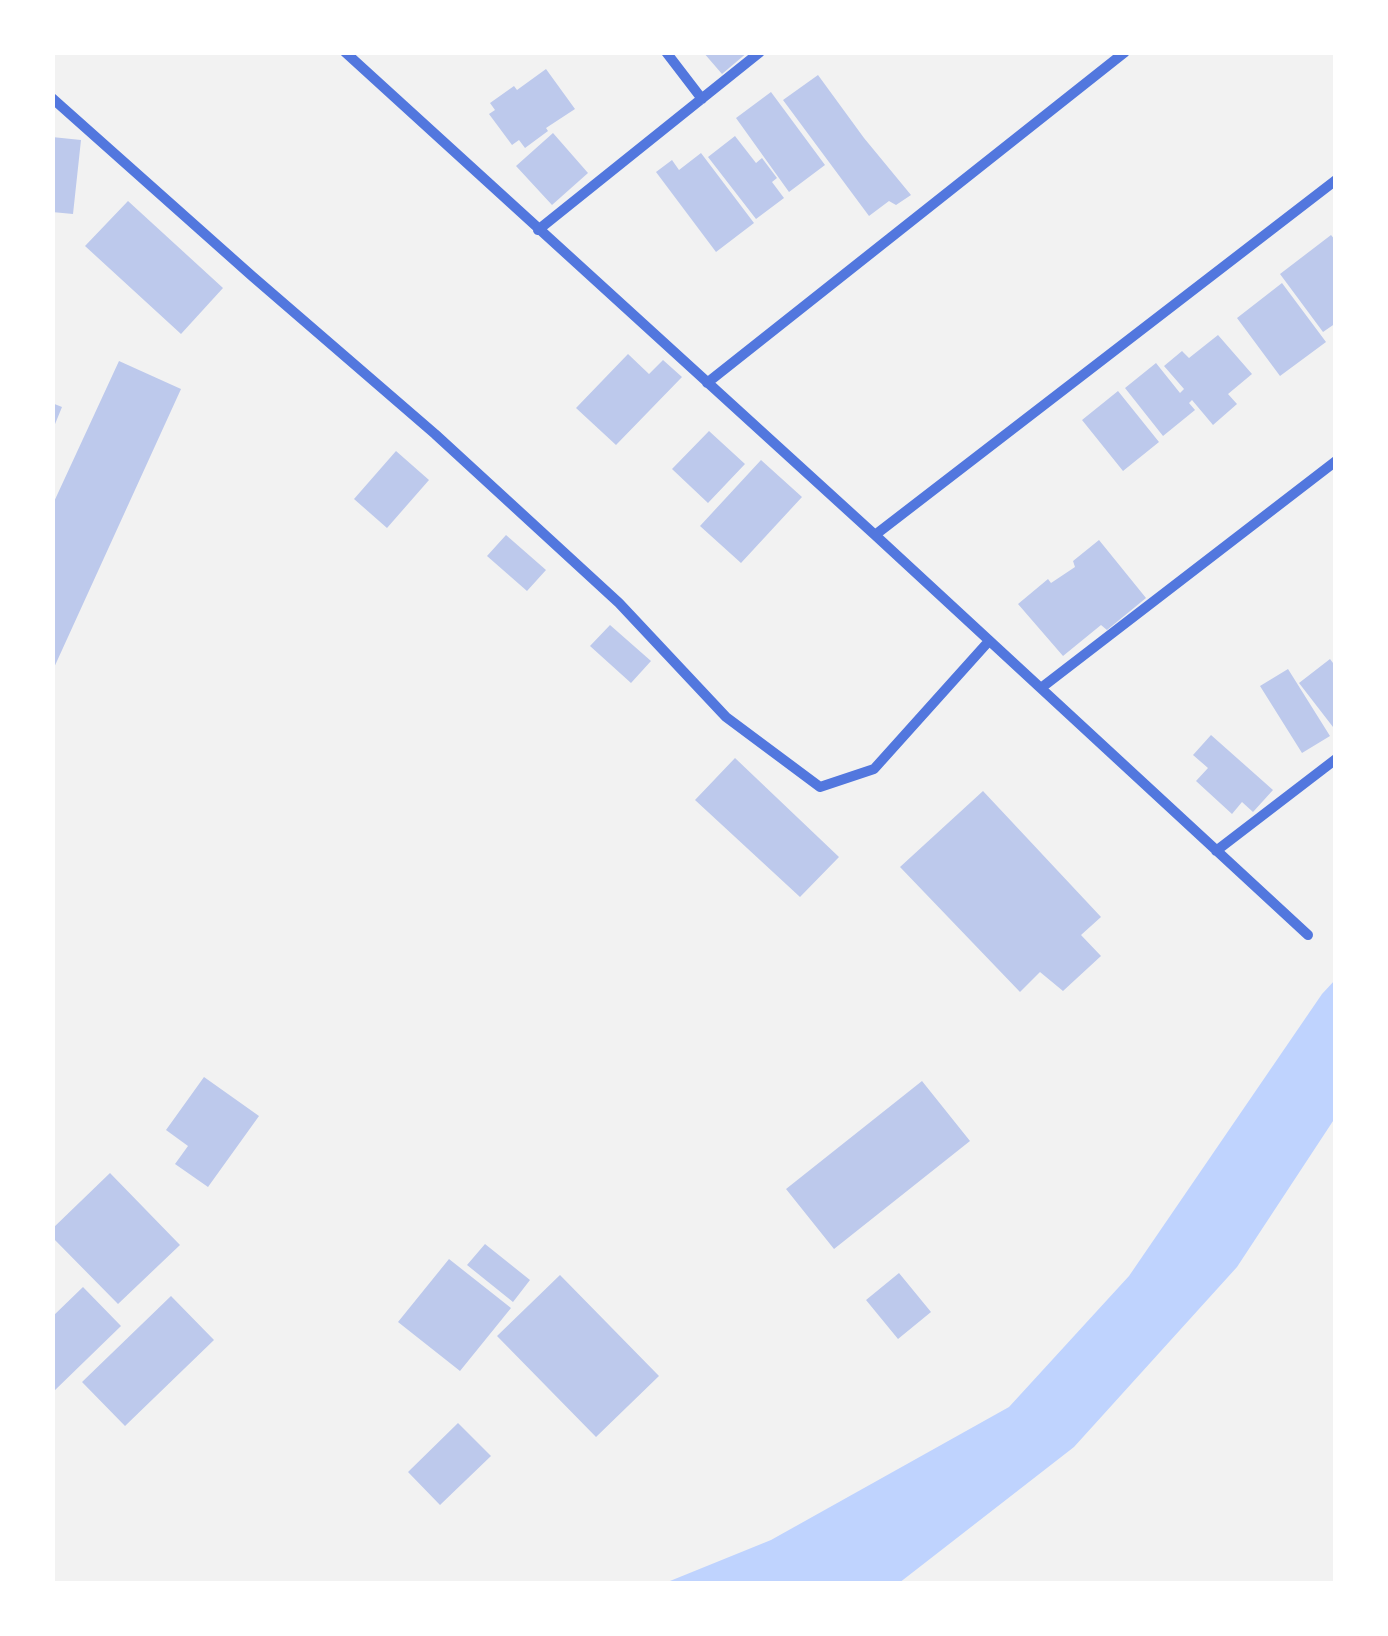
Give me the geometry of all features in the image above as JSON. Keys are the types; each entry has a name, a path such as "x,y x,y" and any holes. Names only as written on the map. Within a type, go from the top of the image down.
{"street":[{"path":"345,52 1308,935"},
{"path":"666,52 702,98"},
{"path":"538,230 760,52"},
{"path":"707,383 1124,52"},
{"path":"52,98 435,434 619,603 726,717 820,788 874,768 989,640"},
{"path":"874,534 1336,180"},
{"path":"1040,688 1336,461"},
{"path":"1216,851 1336,759"}],"water":[{"path":"1335,980 1335,1118 1237,1267 1074,1447 899,1583 665,1583 771,1540 1009,1407 1129,1276"}],"building":[{"path":"703,52 748,52 722,74"},
{"path":"546,69 575,109 525,148 519,140 512,145 489,114 495,110 490,103"},
{"path":"818,75 911,195 896,205 889,201 869,216 783,100"},
{"path":"771,92 825,165 789,192 736,118"},
{"path":"553,133 588,173 552,205 516,166"},
{"path":"735,136 756,163 762,158 777,178 772,182 784,198 756,219 708,157"},
{"path":"52,137 81,140 73,214 52,212"},
{"path":"701,153 754,223 716,252 656,172 672,160 679,170"},
{"path":"128,201 223,288 181,334 85,246"},
{"path":"1331,235 1336,241 1336,323 1323,332 1280,274"},
{"path":"1282,283 1326,342 1280,376 1237,318"},
{"path":"1218,335 1252,374 1228,394 1237,404 1213,425 1192,400 1189,403 1195,410 1163,436 1125,388 1156,363 1180,393 1184,389 1164,366 1182,351 1189,358"},
{"path":"628,354 649,374 663,360 682,377 616,445 576,408"},
{"path":"119,361 181,389 52,672 52,506"},
{"path":"1118,391 1159,442 1123,471 1082,420"},
{"path":"52,403 62,407 53,429 52,429"},
{"path":"709,431 745,464 708,503 672,469"},
{"path":"396,451 429,480 387,528 354,499"},
{"path":"761,460 802,497 741,563 700,526"},
{"path":"506,535 546,570 527,591 487,556"},
{"path":"1099,540 1146,598 1107,630 1101,625 1063,656 1018,604 1048,579 1051,583 1075,567 1073,561"},
{"path":"610,625 651,661 631,683 590,646"},
{"path":"1330,659 1336,667 1333,727 1299,683"},
{"path":"1288,669 1330,736 1302,753 1260,686"},
{"path":"1211,735 1273,790 1253,812 1242,802 1232,814 1196,781 1208,768 1193,755"},
{"path":"735,758 839,857 800,897 695,800"},
{"path":"983,791 1101,917 1081,935 1101,956 1063,991 1040,972 1020,992 900,867"},
{"path":"204,1077 259,1116 208,1187 175,1164 188,1146 166,1130"},
{"path":"922,1081 970,1141 834,1249 786,1189"},
{"path":"110,1173 180,1245 118,1304 52,1237 52,1229"},
{"path":"485,1244 530,1280 513,1302 467,1265"},
{"path":"449,1259 511,1308 460,1371 398,1322"},
{"path":"899,1273 931,1312 898,1339 866,1300"},
{"path":"560,1275 659,1376 596,1437 497,1336"},
{"path":"83,1287 121,1326 52,1393 52,1317"},
{"path":"171,1296 214,1340 125,1426 82,1382"},
{"path":"458,1423 491,1456 440,1505 408,1472"}]}
